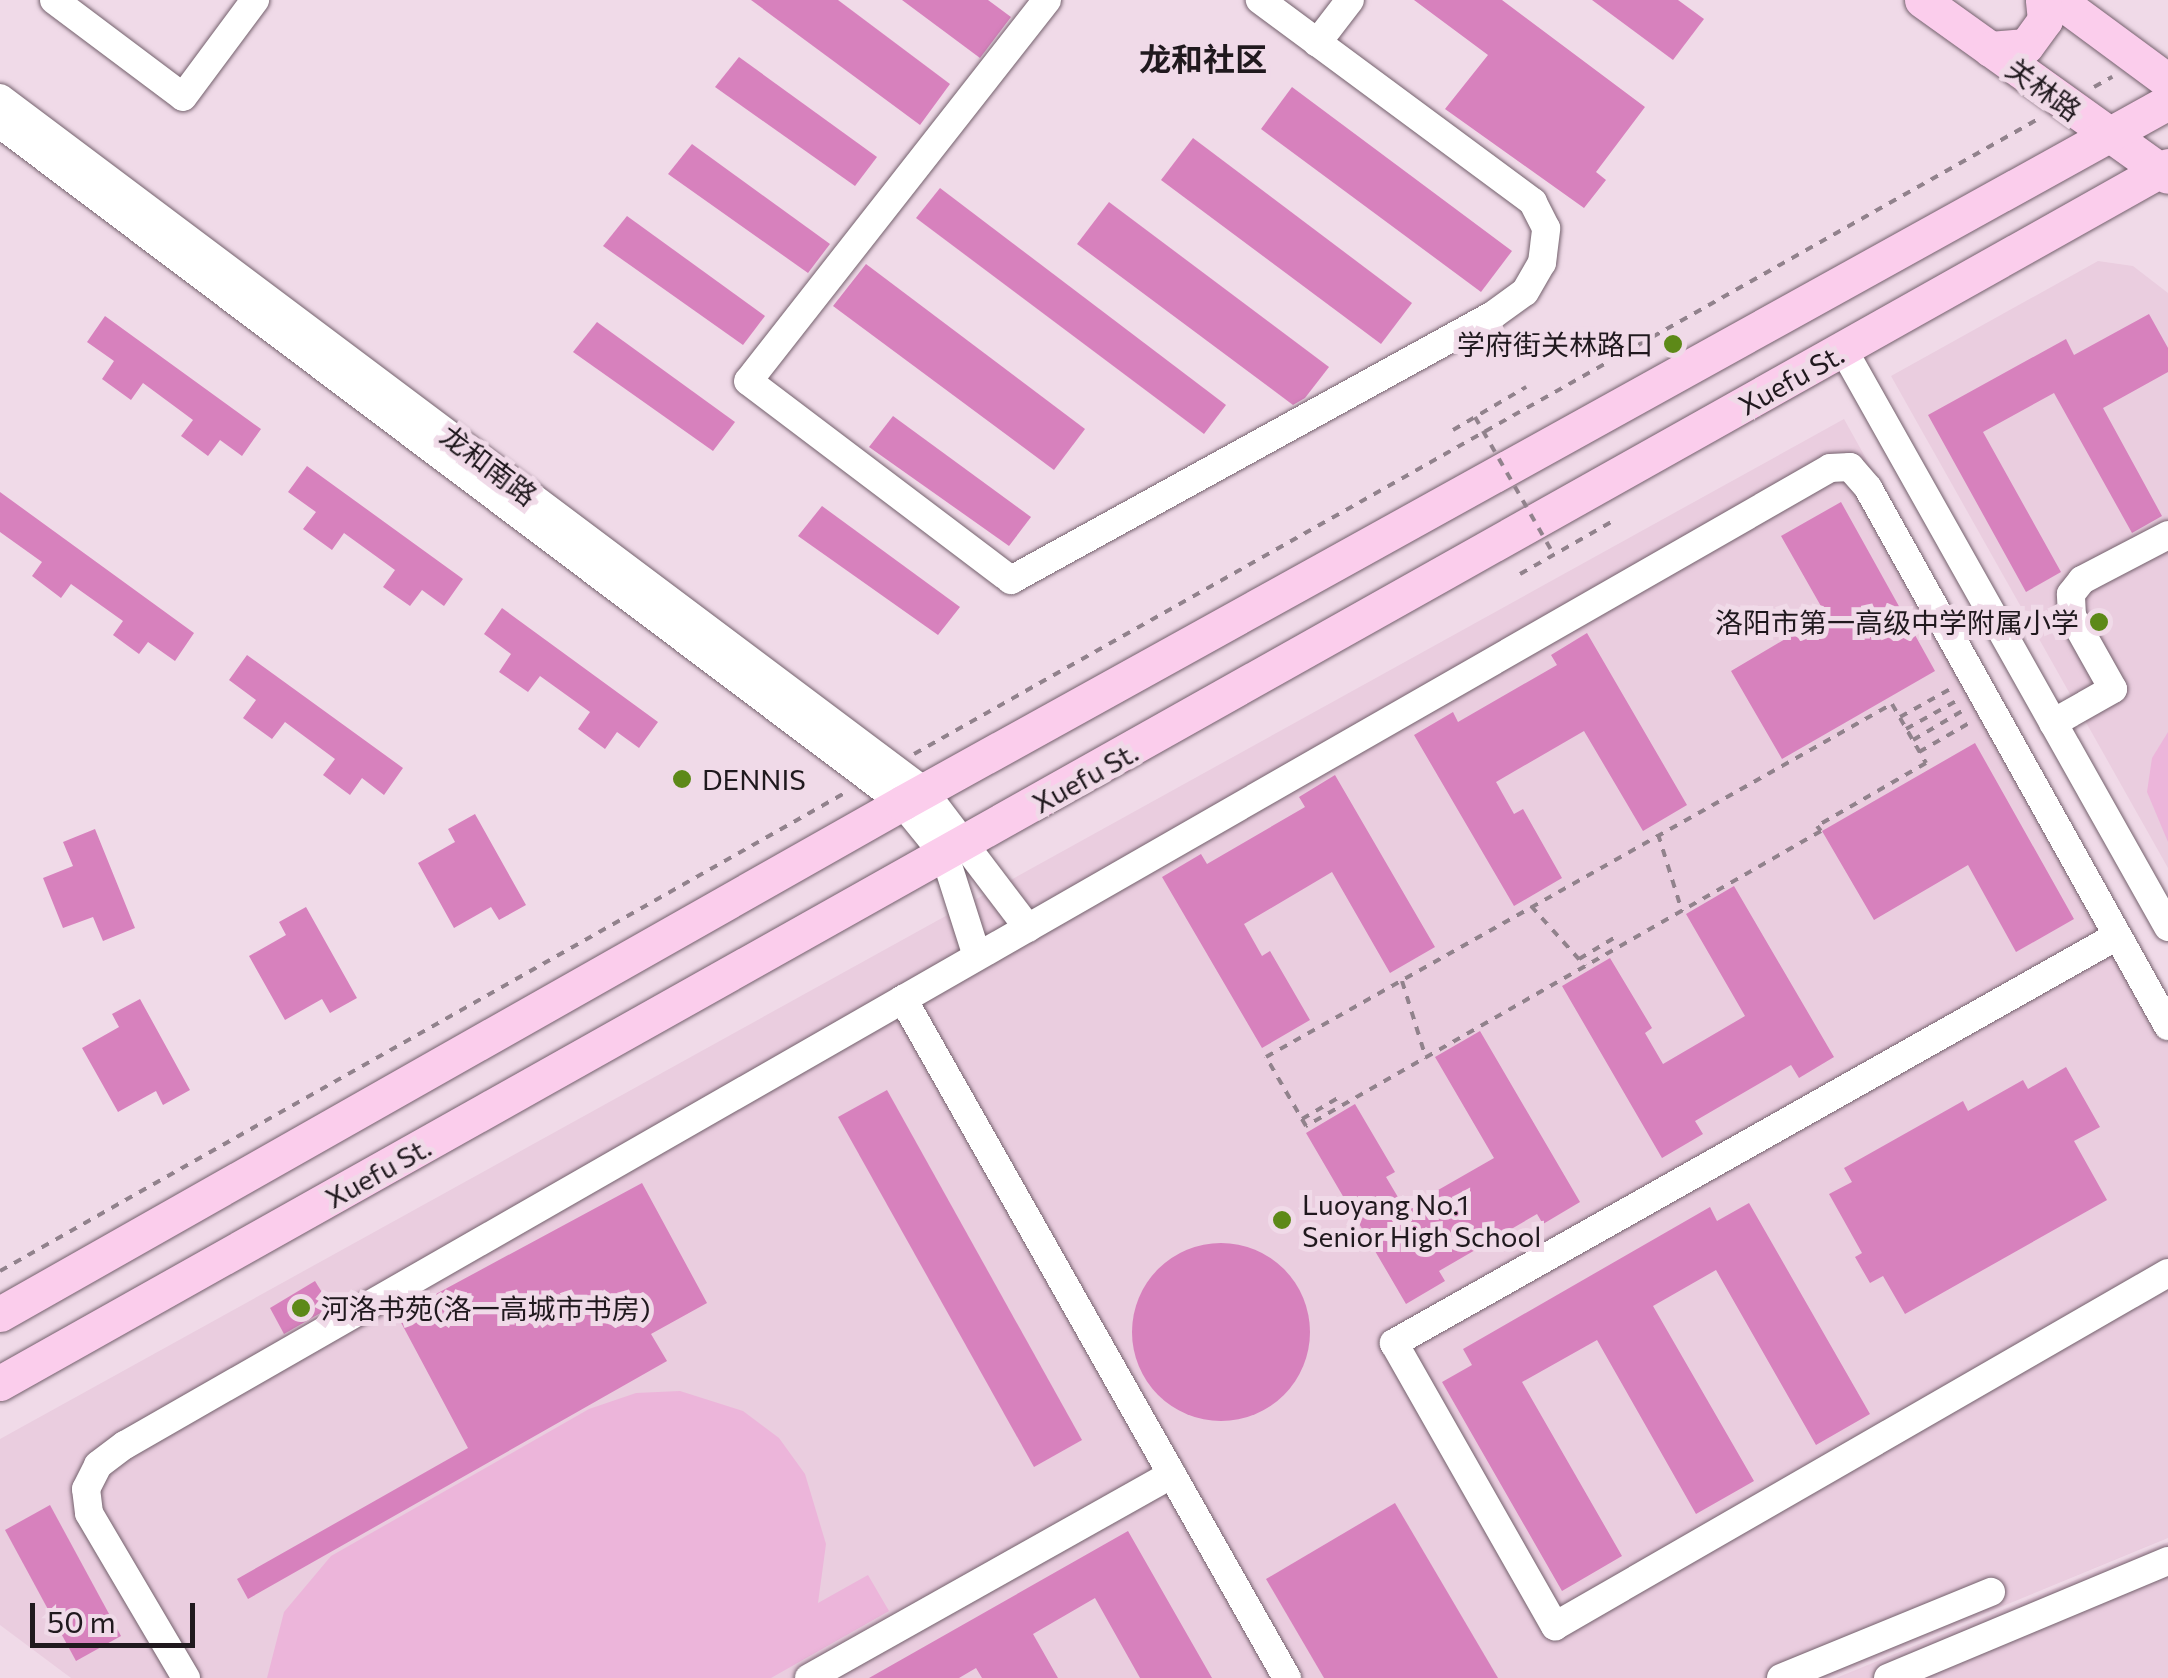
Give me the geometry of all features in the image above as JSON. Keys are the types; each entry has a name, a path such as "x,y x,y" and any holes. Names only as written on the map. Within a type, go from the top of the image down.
{"main road":[{"name":"关林路","path":"1922,0 2106,134 2165,171"},
{"path":"1990,50 2026,46 2045,20 2043,0"},
{"path":"2058,0 2154,71"},
{"path":"0,1314 913,797 2168,102"},
{"name":"Xuefu St.","path":"0,1383 2165,171"}],"street":[{"path":"54,0 184,96 242,4"},
{"path":"1047,0 748,381 1011,580 1493,314 1525,292 1542,264 1546,228 1533,202 1260,0"},
{"path":"1317,42 1350,0"},
{"name":"龙和南路","path":"0,98 881,773"},
{"name":"龙和南路","path":"0,124 913,797 1028,928"},
{"path":"1843,349 2168,927"},
{"path":"186,1678 89,1514 86,1490 98,1466 977,956 1830,468 1850,467 2168,1026"},
{"path":"2053,722 2113,688 2072,616 2071,594 2082,580 2168,535"},
{"path":"957,849 977,956"},
{"path":"2118,936 1394,1343 1555,1626 2168,1273"},
{"path":"903,999 1287,1678"},
{"path":"809,1678 1172,1474"},
{"path":"1888,1678 2168,1561"},
{"path":"1781,1678 1991,1592"}],"path":[{"path":"0,1271 2064,104 2154,71"},
{"path":"1453,430 1526,387"},
{"path":"1474,418 1554,555"},
{"path":"1520,574 1611,522"},
{"path":"1900,718 1950,689"},
{"path":"1906,729 1958,700"},
{"path":"1892,704 1900,718 1926,763 1682,911 1306,1126 1266,1056 1658,832 1892,704"},
{"path":"1913,740 1964,710"},
{"path":"1919,752 1971,722"},
{"path":"1658,832 1682,911"},
{"path":"1531,905 1585,966"},
{"path":"1579,959 1619,936"},
{"path":"1401,980 1426,1058"},
{"path":"1302,1119 1338,1098"}],"shaded area":[{"name":"洛阳市第一高级中学附属小学","path":"2098,261 2133,266 2168,293 2168,868 1891,376"},
{"name":"Luoyang No.1 Senior High School","path":"1844,419 2168,1000 2168,1538 1828,1678 71,1678 0,1625 0,1439"},
{"path":"2168,732 2168,842 2147,792 2152,758"},
{"path":"680,1391 743,1411 779,1438 805,1474 826,1544 818,1603 868,1575 889,1611 771,1678 267,1678 284,1612 331,1556 589,1409 636,1393"},
{"path":"2168,1542 2168,1678 1836,1678"}],"building":[{"path":"751,0 838,0 950,84 920,125"},
{"path":"902,0 988,0 1011,17 980,58"},
{"path":"1414,0 1502,0 1645,107 1596,172 1606,180 1584,208 1445,109 1488,55"},
{"path":"1592,0 1678,0 1704,19 1673,60"},
{"path":"739,57 877,157 855,186 715,87"},
{"path":"1292,87 1512,251 1481,292 1261,129"},
{"path":"1193,138 1412,303 1381,344 1161,180"},
{"path":"692,144 830,244 808,273 668,174"},
{"path":"940,188 1226,405 1204,434 916,218"},
{"path":"1109,202 1329,367 1305,398 1293,405 1077,244"},
{"path":"627,216 765,316 743,345 603,246"},
{"path":"866,264 1085,429 1054,470 833,306"},
{"path":"2149,314 2168,348 2168,372 2103,408 2162,516 2132,533 2054,393 1983,432 2061,572 2026,592 1928,415 2066,339 2074,355"},
{"path":"105,316 261,429 242,456 220,440 208,456 181,436 193,420 143,383 131,400 102,379 114,361 87,342"},
{"path":"597,322 735,422 713,451 573,352"},
{"path":"893,416 1031,517 1009,546 869,447"},
{"path":"307,466 463,579 444,606 422,590 410,606 383,587 395,570 344,533 332,550 303,529 316,512 288,492"},
{"path":"0,492 194,633 175,661 148,642 139,654 113,635 123,621 71,584 61,598 32,576 42,562 0,532"},
{"path":"1841,502 1935,671 1782,759 1731,671 1826,615 1781,536"},
{"path":"822,506 960,607 938,635 798,536"},
{"path":"502,608 658,722 639,748 617,732 605,749 578,729 590,712 540,676 528,692 499,672 511,654 484,634"},
{"path":"1587,633 1687,805 1643,831 1584,731 1496,782 1514,814 1523,809 1562,878 1514,906 1414,735 1453,712 1458,722 1557,665 1551,655"},
{"path":"247,655 403,768 384,795 362,778 350,795 323,775 335,759 285,722 272,739 243,718 256,700 229,680"},
{"path":"1975,743 2074,919 2016,952 1968,865 1874,920 1822,831"},
{"path":"1335,775 1435,947 1390,973 1332,872 1244,924 1262,956 1270,951 1310,1020 1262,1048 1162,877 1201,854 1207,864 1305,807 1299,797"},
{"path":"475,814 526,905 499,920 491,907 454,928 418,863 455,842 448,829"},
{"path":"95,829 135,928 103,941 93,917 63,928 43,878 73,866 63,842"},
{"path":"1734,886 1834,1057 1799,1078 1791,1065 1695,1121 1703,1134 1662,1158 1562,986 1610,958 1652,1028 1645,1033 1663,1064 1745,1016 1686,914"},
{"path":"306,907 357,998 330,1013 322,999 285,1020 249,956 286,935 279,922"},
{"path":"140,999 190,1090 163,1105 156,1091 118,1112 82,1048 119,1027 112,1014"},
{"path":"1480,1031 1580,1202 1543,1224 1537,1214 1439,1271 1445,1281 1406,1304 1306,1133 1355,1104 1395,1172 1386,1177 1405,1209 1494,1158 1435,1057"},
{"path":"2066,1067 2100,1127 2074,1141 2107,1200 1905,1314 1883,1276 1870,1283 1855,1257 1862,1253 1829,1194 1852,1182 1844,1168 1963,1101 1968,1111 2023,1080 2028,1089"},
{"path":"887,1090 1082,1440 1034,1467 838,1117"},
{"path":"642,1183 707,1303 651,1334 667,1361 248,1599 237,1579 468,1448 397,1315"},
{"path":"1749,1203 1870,1414 1816,1445 1716,1270 1653,1306 1754,1481 1696,1514 1597,1340 1522,1382 1622,1556 1562,1591 1442,1382 1472,1365 1463,1349 1710,1207 1717,1221"},
{"path":"1221,1243 1255,1250 1284,1269 1303,1298 1310,1332 1303,1366 1284,1395 1255,1414 1221,1421 1187,1414 1158,1395 1139,1366 1132,1332 1139,1298 1158,1269 1187,1250"},
{"name":"河洛书苑(洛一高城市书房)","path":"315,1281 331,1307 284,1334 270,1308"},
{"path":"1395,1503 1498,1678 1324,1678 1266,1579"},
{"path":"50,1505 121,1636 76,1661 5,1530"},
{"path":"1128,1531 1212,1678 1140,1678 1095,1598 1033,1634 1058,1678 982,1678 976,1668 959,1678 869,1678"}],"place":[{"name":"学府街关林路口","path":"1673,344"},
{"name":"洛阳市第一高级中学附属小学","path":"2099,622"},
{"name":"DENNIS","path":"682,779"},
{"name":"Luoyang No.1 Senior High School","path":"1282,1220"},
{"name":"河洛书苑(洛一高城市书房)","path":"301,1308"}],"district":[{"name":"龙和社区","path":"1203,58"}]}
